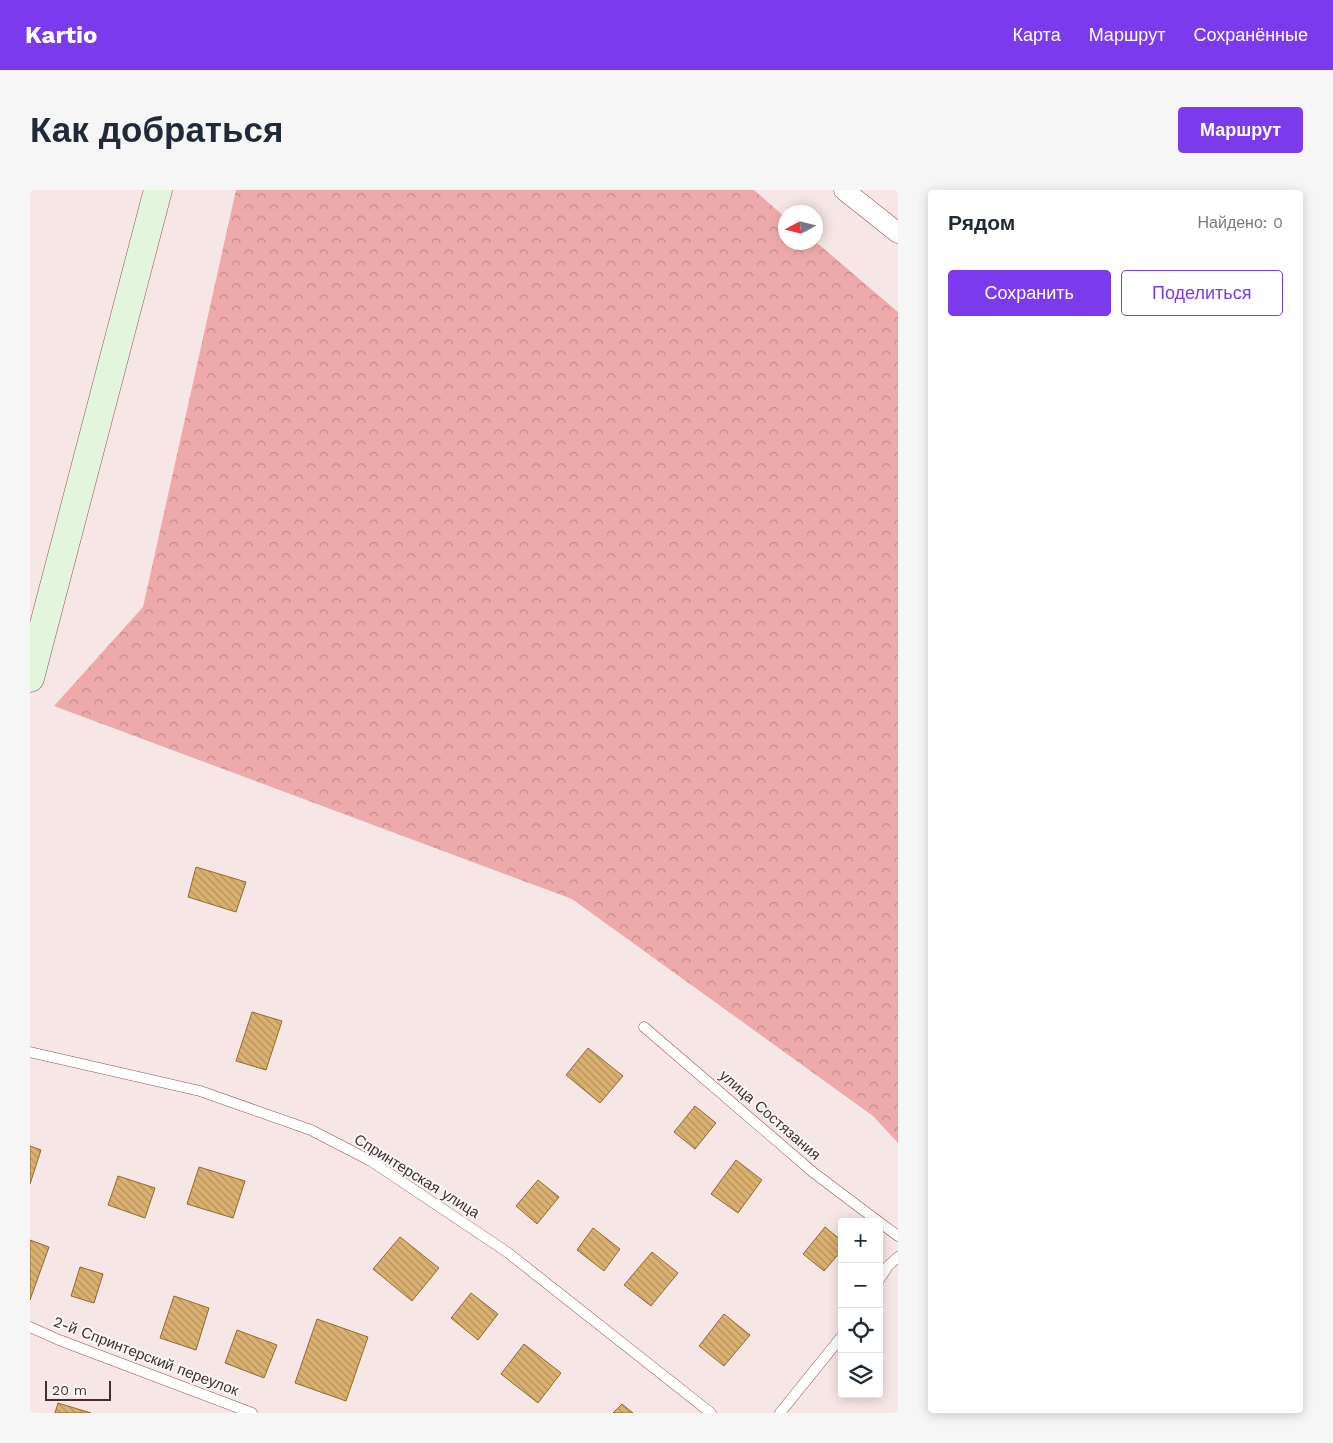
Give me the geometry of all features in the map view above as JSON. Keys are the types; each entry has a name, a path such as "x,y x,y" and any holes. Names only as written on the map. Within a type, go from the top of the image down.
{"street":[{"path":"30,678 158,190"},
{"path":"844,190 898,233"}],"lane":[{"name":"улица Состязания","path":"644,1027 814,1173 874,1218"},
{"name":"Спринтерская улица","path":"30,1052 200,1091 311,1130 371,1161 507,1252 711,1413"},
{"name":"улица Состязания","path":"883,1225 898,1236"},
{"path":"883,1274 898,1257"},
{"name":"2-й Спринтерский переулок","path":"30,1327 58,1340 252,1413"},
{"path":"780,1413 838,1341"}],"green space":[{"path":"236,190 754,190 778,211 778,250 823,250 823,248 898,312 898,1143 873,1116 572,899 54,706 143,607"}],"building":[{"path":"196,867 246,882 236,912 188,897"},
{"path":"252,1012 282,1021 266,1070 236,1061"},
{"path":"588,1048 623,1076 600,1103 566,1075"},
{"path":"695,1106 716,1123 695,1149 674,1132"},
{"path":"30,1146 41,1150 30,1184"},
{"path":"736,1160 762,1180 738,1213 711,1194"},
{"path":"199,1167 245,1181 233,1218 187,1204"},
{"path":"118,1176 155,1188 145,1218 108,1205"},
{"path":"538,1180 559,1197 537,1224 516,1206"},
{"path":"825,1227 838,1238 838,1255 824,1271 803,1254"},
{"path":"593,1228 620,1249 604,1271 577,1250"},
{"path":"400,1237 439,1268 412,1301 373,1269"},
{"path":"30,1240 49,1247 30,1300"},
{"path":"652,1252 678,1273 651,1306 624,1285"},
{"path":"80,1267 103,1274 94,1303 71,1296"},
{"path":"471,1293 498,1314 478,1340 451,1318"},
{"path":"174,1296 209,1308 196,1350 160,1338"},
{"path":"724,1314 750,1335 724,1366 699,1346"},
{"path":"317,1319 368,1337 346,1401 295,1383"},
{"path":"237,1330 277,1345 264,1378 225,1363"},
{"path":"524,1344 561,1373 538,1403 501,1374"},
{"path":"58,1403 91,1413 55,1413"},
{"path":"622,1404 633,1413 613,1413"}]}
